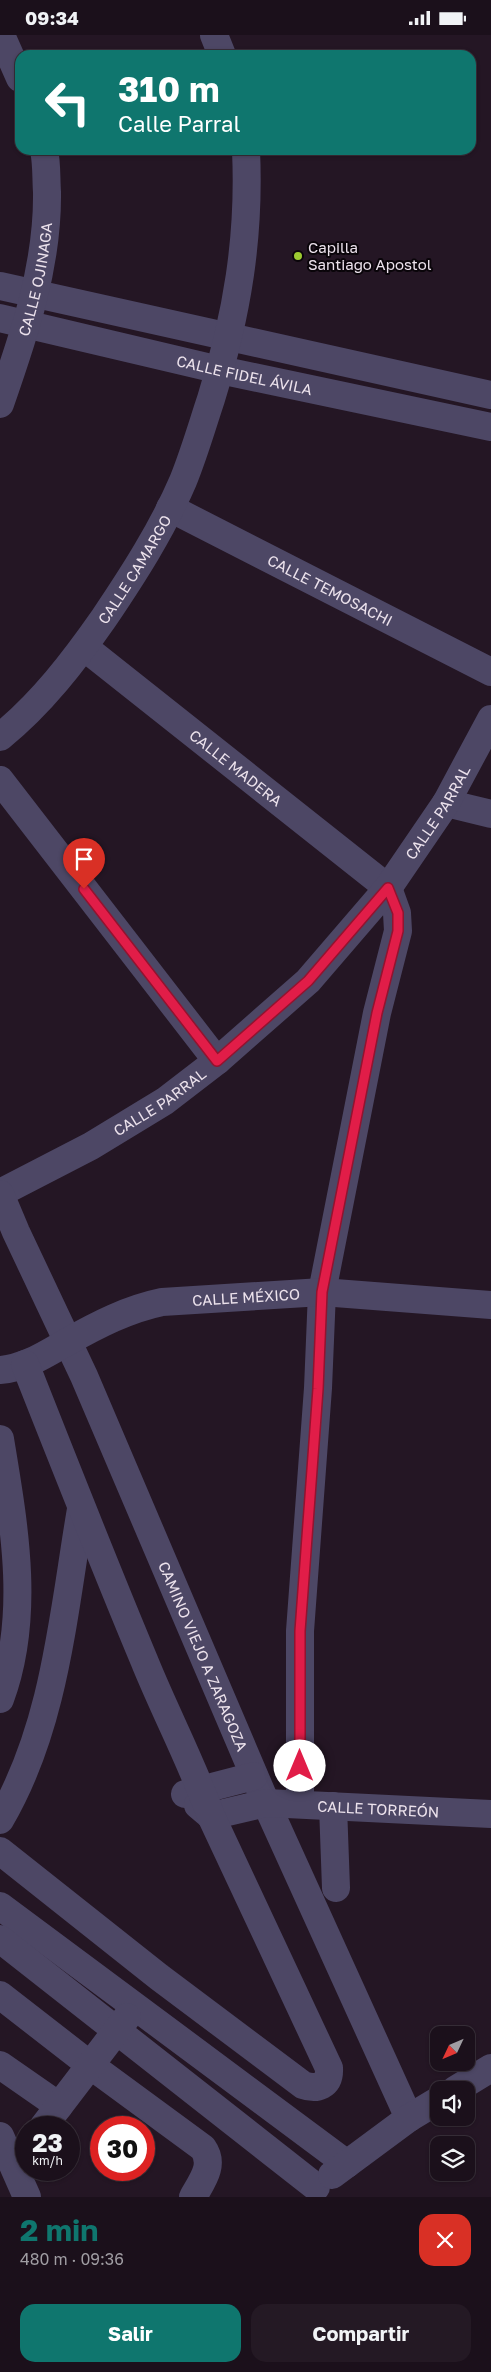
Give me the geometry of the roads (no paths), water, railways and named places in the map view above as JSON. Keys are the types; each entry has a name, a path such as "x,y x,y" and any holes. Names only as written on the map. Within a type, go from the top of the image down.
{"street":[{"path":"1,35 15,67"},
{"path":"214,35 220,50"},
{"name":"CALLE OJINAGA","path":"0,404 28,323 35,294 43,249 47,203 45,155"},
{"path":"229,337 243,257 248,193 246,155"},
{"path":"0,286 491,395"},
{"name":"CALLE FIDEL ÁVILA","path":"0,318 28,323 220,370 491,427"},
{"name":"CALLE CAMARGO","path":"0,737 14,726 48,690 84,647 135,573 170,508 199,436 229,337"},
{"name":"CALLE TEMOSACHI","path":"170,508 491,672"},
{"name":"CALLE MADERA","path":"84,647 388,888"},
{"name":"CALLE PARRAL","path":"0,1194 91,1146 148,1111 217,1061 308,981 388,888 446,803 491,719"},
{"path":"0,780 217,1061"},
{"path":"446,803 491,814"},
{"path":"300,1804 300,1631 318,1389 322,1292 377,1013 398,931 398,913 388,888"},
{"name":"CAMINO VIEJO A ZARAGOZA","path":"0,1194 8,1237 68,1341 254,1776 409,2118"},
{"name":"CALLE MÉXICO","path":"12,1367 140,1306 162,1301 322,1292 491,1305"},
{"path":"0,1851 159,1977 303,2085 313,2088 320,2087 326,2082 329,2076 329,2068 211,1816 202,1789 161,1702 81,1509 12,1367"},
{"path":"0,1439 14,1531 9,1583 10,1672 0,1699"},
{"path":"0,1820 13,1797 36,1744 52,1683 81,1509"},
{"path":"10,1672 52,1683"},
{"path":"202,1789 254,1776"},
{"name":"CALLE TORREÓN","path":"211,1816 266,1803 491,1814"},
{"path":"333,1806 336,1888"},
{"path":"0,1906 135,2007 323,2185"},
{"path":"0,1939 116,2030 323,2185"},
{"path":"51,2116 116,2030 159,1977"},
{"path":"0,1995 90,2065 203,2148 208,2155 209,2165 193,2197"},
{"path":"0,2065 59,2106"},
{"path":"470,2081 491,2068"},
{"path":"323,2185 409,2118 430,2105"},
{"path":"0,2136 15,2153"},
{"path":"24,2181 27,2197"}],"place":[{"name":"Capilla Santiago Apostol","path":"298,256"}]}
